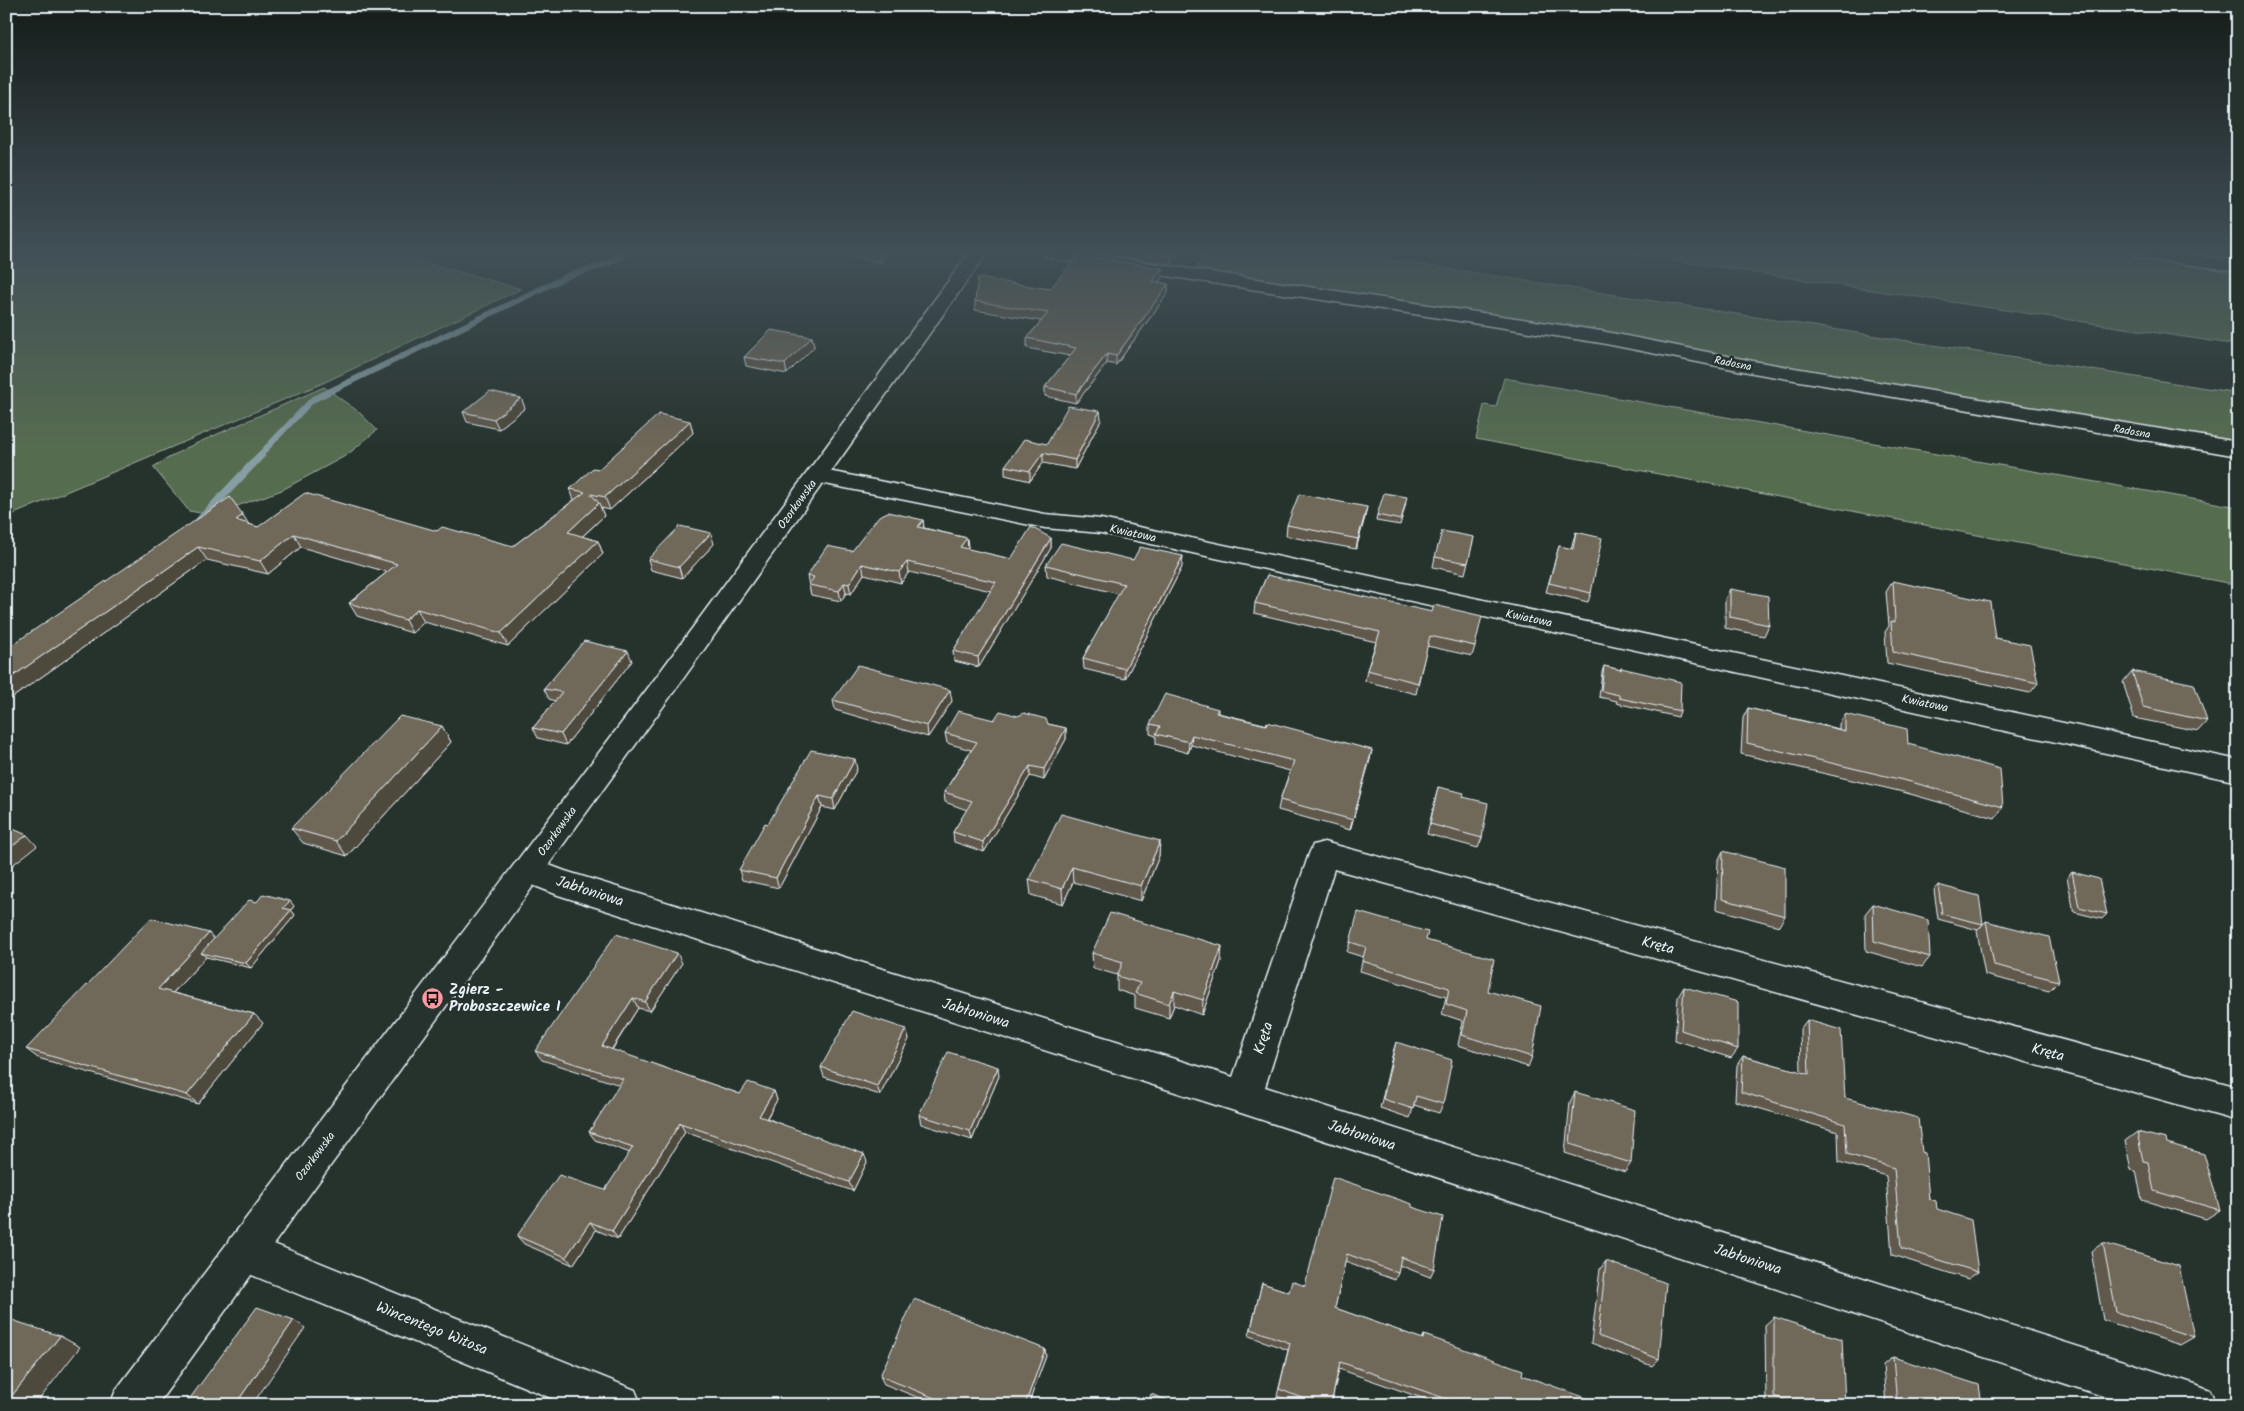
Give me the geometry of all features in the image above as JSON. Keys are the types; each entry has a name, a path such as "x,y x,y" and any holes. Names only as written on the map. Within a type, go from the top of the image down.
{"street":[{"name":"Ozorkowska","path":"131,1405 528,870 818,476 931,319"},
{"name":"Radosna","path":"1487,319 1574,332 1753,367 2238,449"},
{"name":"Kwiatowa","path":"818,476 1046,521 1101,526 2238,771"},
{"name":"Kręta","path":"1244,1096 1324,854 2238,1104"},
{"name":"Jabłoniowa","path":"528,870 591,892 1244,1096 2195,1405"},
{"name":"Wincentego Witosa","path":"244,1252 620,1405"}],"green space":[{"path":"6,319 458,319 323,383 14,514 6,511"},
{"path":"1525,319 1767,319 2238,393 2238,443 1756,363 1605,331"},
{"path":"2063,319 2238,319 2238,345"},
{"path":"1504,378 2238,507 2238,585 1476,439 1484,405 1496,407"},
{"path":"324,387 359,412 377,430 347,455 282,490 212,515 189,511 153,467 186,448"}],"building":[{"path":"1043,319 1143,319 1116,356 1107,354 1076,394 1045,387 1076,348 1027,338"},
{"path":"771,330 812,337 785,364 744,357"},
{"path":"490,391 521,398 494,419 463,412"},
{"path":"1068,406 1100,411 1075,460 1043,453 1030,471 1005,466 1024,439 1047,444"},
{"path":"659,414 690,421 605,497 591,494 599,503 568,532 598,541 501,633 417,609 405,620 349,603 397,564 294,534 260,561 198,547 6,681 6,649 230,497 243,515 236,520 258,527 305,493 437,531 442,527 513,546 585,492 570,489 593,468 599,469"},
{"path":"1384,493 1407,497 1401,520 1377,515"},
{"path":"1299,494 1367,507 1358,539 1287,525"},
{"path":"888,512 923,520 918,527 967,538 960,547 1011,559 1031,527 1051,538 978,657 953,651 996,582 907,562 899,572 862,564 849,584 844,583 839,591 809,585 814,577 807,576 827,546 852,551 879,516"},
{"path":"680,526 711,533 679,567 648,559"},
{"path":"1442,531 1474,537 1468,563 1435,557"},
{"path":"1576,532 1602,538 1591,593 1549,583 1559,546 1573,549"},
{"path":"1061,543 1133,560 1140,547 1183,556 1125,669 1083,658 1124,584 1046,565"},
{"path":"1267,575 1432,612 1434,605 1482,616 1475,646 1430,636 1418,683 1367,670 1380,632 1255,603"},
{"path":"1893,581 1990,602 1995,638 2030,645 2038,683 1893,652 1891,621 1895,622"},
{"path":"1730,589 1768,596 1769,625 1730,617"},
{"path":"584,641 628,651 561,734 533,728 562,692 544,689"},
{"path":"858,665 950,690 927,726 833,700"},
{"path":"1604,666 1621,670 1621,668 1681,682 1680,711 1619,698 1619,695 1601,691"},
{"path":"2132,671 2194,684 2207,721 2143,707"},
{"path":"1165,694 1218,709 1216,713 1266,725 1267,722 1372,750 1353,820 1280,800 1294,761 1192,735 1189,742 1156,734 1160,726 1150,724"},
{"path":"1748,708 1845,731 1845,714 1907,729 1908,744 2000,769 2003,807 1911,782 1747,743"},
{"path":"958,711 994,720 1000,711 1018,716 1024,713 1046,719 1048,724 1066,728 1044,769 1030,766 983,842 953,832 972,801 944,792 977,742 945,733"},
{"path":"400,716 442,726 336,841 291,828"},
{"path":"811,750 855,759 833,799 819,796 776,878 739,870 765,823 768,824"},
{"path":"1438,787 1464,793 1463,797 1488,803 1482,838 1430,824"},
{"path":"1061,814 1160,841 1141,886 1072,867 1062,889 1029,879"},
{"path":"6,826 27,835 6,851"},
{"path":"1723,851 1785,867 1785,916 1722,899"},
{"path":"2072,872 2099,879 2107,914 2079,907"},
{"path":"1938,885 1979,896 1983,924 1942,914"},
{"path":"263,894 290,901 283,908 291,910 246,963 201,953 249,900 257,902"},
{"path":"1873,904 1928,920 1930,957 1874,941"},
{"path":"1358,912 1428,932 1426,940 1494,959 1488,991 1541,1006 1532,1057 1462,1035 1467,1011 1446,1004 1449,988 1362,961 1366,947 1350,942"},
{"path":"1110,913 1222,946 1203,1000 1174,991 1169,1004 1135,993 1140,983 1117,976 1123,962 1092,953"},
{"path":"151,918 209,933 158,989 254,1014 187,1095 26,1049"},
{"path":"1986,921 2049,937 2059,981 1994,965"},
{"path":"616,934 677,953 645,1002 633,998 602,1046 740,1094 748,1082 774,1091 759,1116 864,1154 849,1182 680,1123 612,1231 590,1222 566,1257 517,1236 559,1175 605,1190 633,1147 589,1132 623,1079 535,1051"},
{"path":"1684,987 1738,1002 1738,1049 1681,1030"},
{"path":"852,1011 906,1029 877,1086 821,1067"},
{"path":"1807,1020 1841,1030 1845,1098 1918,1118 1922,1152 1925,1153 1929,1199 1936,1201 1937,1209 1971,1220 1978,1272 1901,1248 1894,1168 1847,1154 1845,1124 1741,1092 1743,1056 1809,1074"},
{"path":"1396,1042 1452,1060 1443,1104 1416,1096 1413,1109 1383,1099"},
{"path":"948,1052 998,1067 970,1131 919,1115"},
{"path":"1575,1092 1635,1110 1631,1163 1570,1144"},
{"path":"2137,1132 2166,1139 2167,1143 2204,1154 2220,1210 2154,1191 2148,1162 2143,1161"},
{"path":"1333,1177 1412,1204 1412,1207 1443,1217 1434,1269 1401,1257 1398,1273 1347,1254 1335,1308 1423,1339 1424,1335 1523,1370 1522,1375 1592,1400 1592,1405 1464,1405 1340,1362 1331,1405 1319,1405 1279,1389 1290,1343 1251,1329 1262,1283 1289,1292 1292,1281 1305,1286"},
{"path":"2103,1243 2179,1266 2194,1337 2116,1312"},
{"path":"1606,1261 1666,1283 1659,1359 1598,1336"},
{"path":"914,1299 1045,1349 1025,1405 952,1405 880,1376"},
{"path":"257,1307 294,1320 235,1405 185,1405"},
{"path":"1774,1317 1842,1339 1845,1405 1798,1405 1774,1396"},
{"path":"6,1318 60,1336 6,1403"},
{"path":"1893,1357 1979,1385 1982,1405 1897,1405"},
{"path":"1151,1394 1179,1405 1148,1405"}],"waterway":[{"path":"259,456 312,400 480,319"},
{"path":"198,522 261,455"}],"place":[{"name":"Zgierz - Proboszczewice I","path":"433,998"}]}
